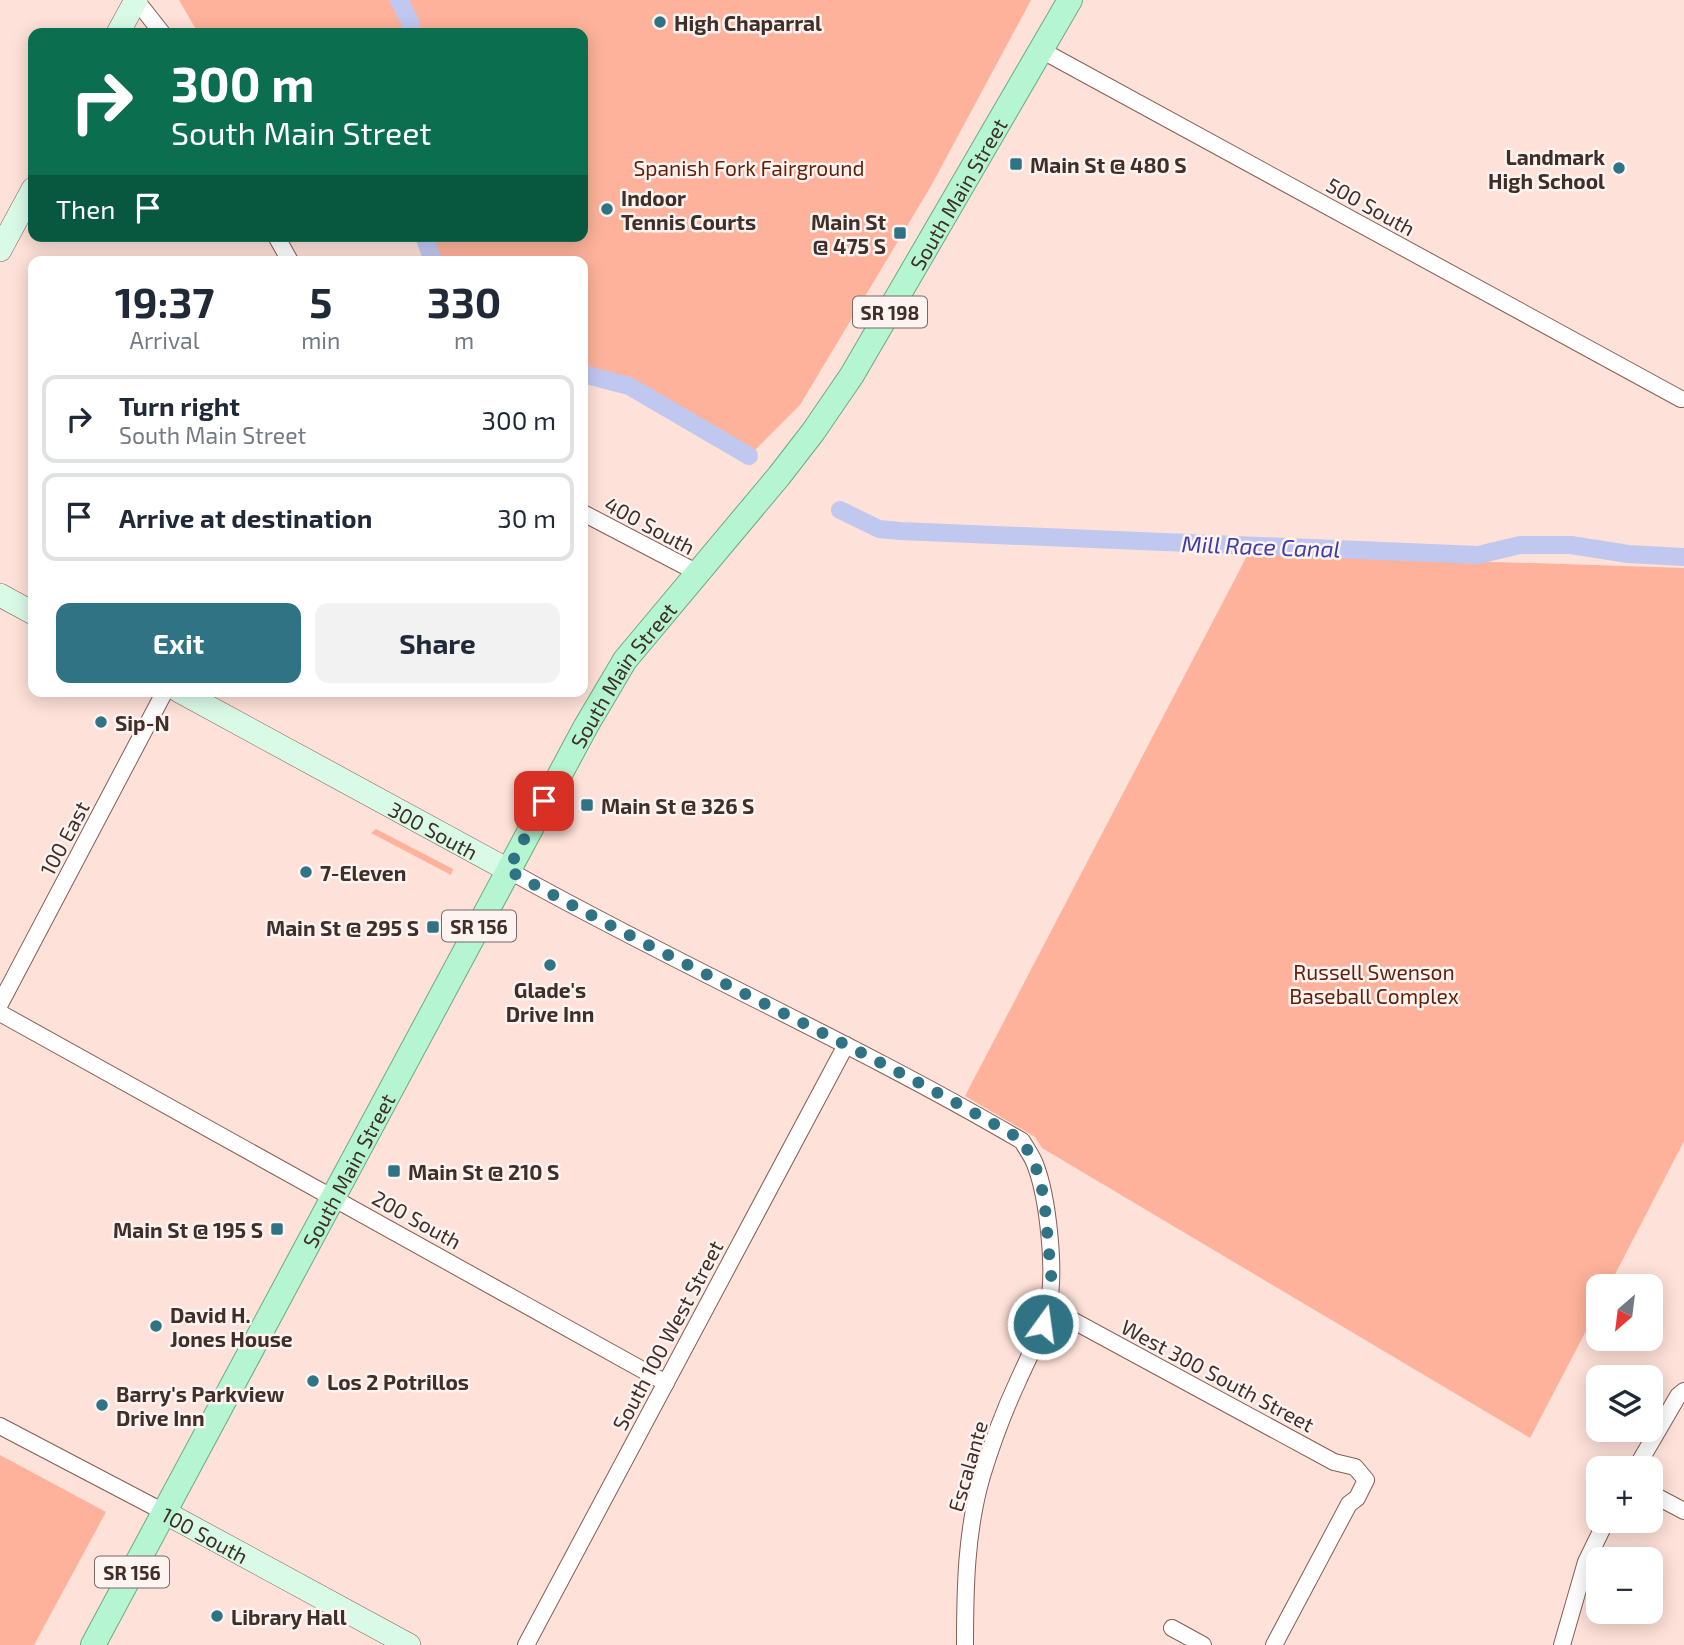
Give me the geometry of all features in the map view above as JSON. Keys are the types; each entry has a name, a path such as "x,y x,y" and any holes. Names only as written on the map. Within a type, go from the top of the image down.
{"main road":[{"path":"121,28 136,0"},
{"name":"South Main Street","path":"93,1645 581,734 625,660 779,476 814,432 852,375 1070,0"},
{"path":"0,250 28,198"},
{"path":"0,595 28,610"},
{"name":"300 South","path":"190,697 508,870"},
{"name":"100 South","path":"164,1512 409,1645"}],"street":[{"path":"136,0 158,28"},
{"name":"500 South","path":"1041,50 1681,399"},
{"name":"400 South","path":"588,516 698,573"},
{"name":"100 East","path":"0,1004 162,697"},
{"name":"300 South","path":"508,870 704,975 846,1045 1022,1140 1035,1164 1044,1197 1052,1271 1048,1307"},
{"name":"200 South","path":"0,1013 666,1383"},
{"name":"South 100 West Street","path":"526,1645 846,1045"},
{"name":"West 300 South Street","path":"1048,1307 1334,1462 1355,1467 1366,1480 1357,1498 1349,1504 1274,1645"},
{"name":"Escalante","path":"965,1645 964,1573 972,1516 998,1428 1037,1341 1048,1307"},
{"path":"1643,1456 1678,1396 1684,1391"},
{"name":"100 South","path":"0,1426 164,1512"},
{"path":"1663,1500 1684,1511"},
{"path":"1564,1644 1586,1562 1600,1533"},
{"path":"1172,1628 1203,1645"}],"green space":[{"name":"Spanish Fork Fairground","path":"179,0 1031,0 931,186 800,405 749,456 629,386 588,375 588,256 431,256 426,242 588,242 588,28 195,28"},
{"name":"Russell Swenson Baseball Complex","path":"1248,554 1684,568 1684,1141 1615,1274 1586,1274 1586,1331 1530,1438 1042,1148 1035,1137 965,1096"},
{"path":"376,829 453,869 451,875 371,833"},
{"path":"0,1455 106,1512 34,1645 0,1645"}],"waterway":[{"name":"Mill Race Canal","path":"399,0 411,28"},
{"name":"Mill Race Canal","path":"426,242 431,256"},
{"name":"Mill Race Canal","path":"588,375 629,386 749,456"},
{"name":"Mill Race Canal","path":"840,510 879,529 900,531 1478,555 1520,545 1571,545 1628,554 1684,557"}],"place":[{"name":"High Chaparral","path":"660,22"},
{"name":"Main St @ 480 S","path":"1016,164"},
{"name":"Landmark High School","path":"1619,168"},
{"name":"Indoor Tennis Courts","path":"607,209"},
{"name":"Main St @ 475 S","path":"900,233"},
{"name":"Sip-N","path":"101,722"},
{"name":"Main St @ 326 S","path":"587,805"},
{"name":"7-Eleven","path":"306,872"},
{"name":"Main St @ 295 S","path":"433,927"},
{"name":"Glade's Drive Inn","path":"550,965"},
{"name":"Main St @ 210 S","path":"394,1171"},
{"name":"Main St @ 195 S","path":"277,1229"},
{"name":"David H. Jones House","path":"156,1326"},
{"name":"Los 2 Potrillos","path":"313,1381"},
{"name":"Barry's Parkview Drive Inn","path":"102,1405"},
{"name":"Library Hall","path":"217,1616"}],"route":[{"path":"544,801 508,870 704,975 846,1045 1022,1140 1035,1164 1044,1197 1052,1285 1043,1324"}]}
